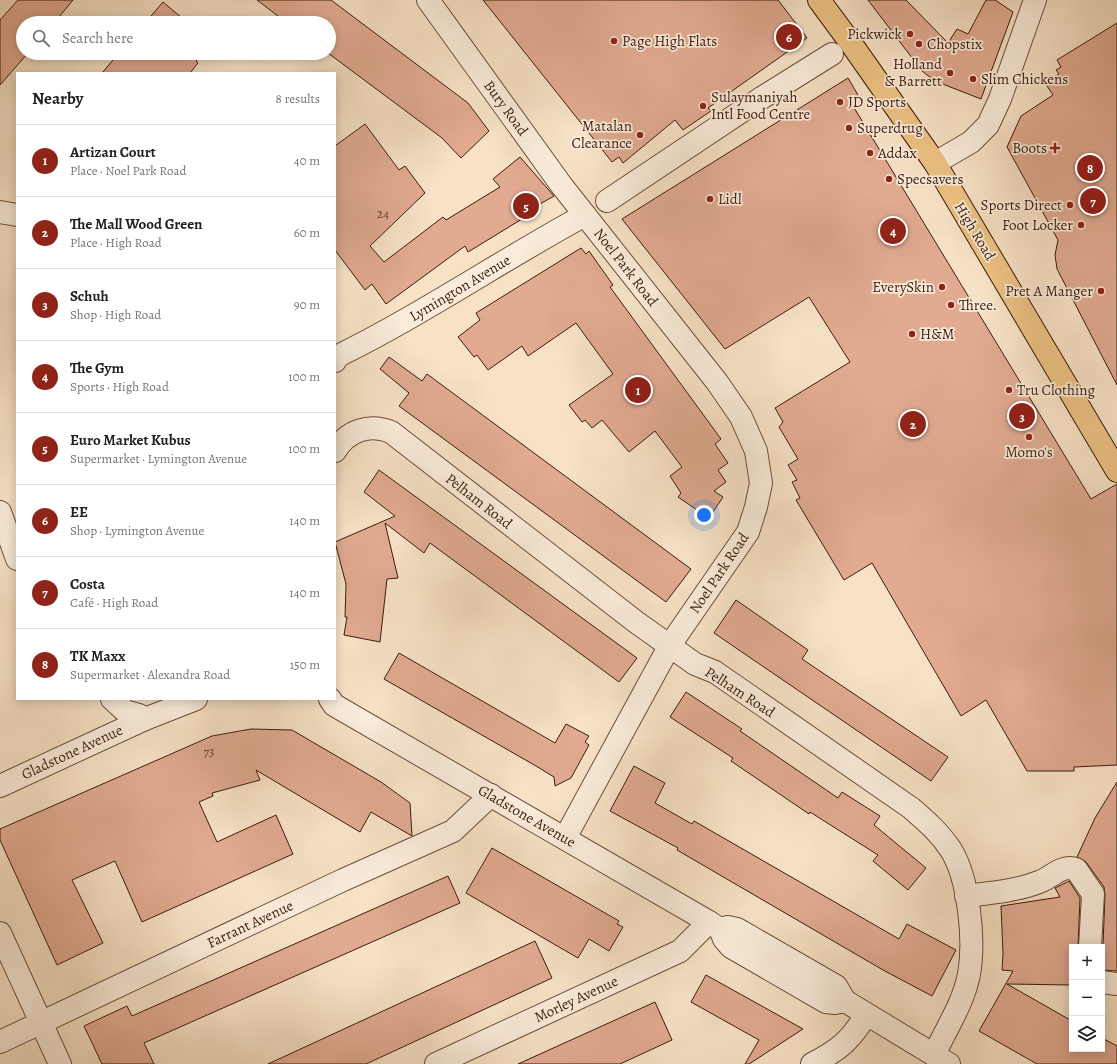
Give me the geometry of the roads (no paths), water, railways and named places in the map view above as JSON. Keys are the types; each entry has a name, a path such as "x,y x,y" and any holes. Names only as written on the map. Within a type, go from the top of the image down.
{"main road":[{"name":"High Road","path":"819,0 935,163 1117,471"}],"street":[{"name":"Bury Road","path":"428,0 562,186 585,215"},
{"path":"935,163 971,142 988,126 1000,99 1035,0"},
{"path":"607,201 763,97 832,54"},
{"path":"0,212 16,215"},
{"name":"Lymington Avenue","path":"336,359 338,356 401,324 478,276 585,215"},
{"name":"Noel Park Road","path":"565,838 670,645 748,532 756,507 761,483 756,451 741,417 717,382 585,215"},
{"name":"Pelham Road","path":"342,443 373,428 381,428 391,432 636,622 695,664 715,672 911,808 939,833 952,852 962,875 970,926 971,954 969,975 942,1059"},
{"path":"6,522 16,556"},
{"path":"113,700 125,711 138,711"},
{"name":"Gladstone Avenue","path":"0,786 138,711 191,700"},
{"name":"Gladstone Avenue","path":"314,700 320,704 332,702 715,925 737,929 836,986 846,1001 866,1015 942,1059"},
{"name":"Farrant Avenue","path":"0,1042 343,880 453,831 491,795"},
{"path":"966,896 1027,886 1041,882 1066,868 1076,869 1093,894 1090,944"},
{"name":"Morley Avenue","path":"436,1064 680,951 715,925"},
{"path":"0,933 60,1064"},
{"path":"1105,982 1117,984"},
{"path":"812,1064 839,1048 854,1035 866,1015"}],"place":[{"name":"Pickwick","path":"910,34"},
{"name":"EE","path":"789,37"},
{"name":"Page High Flats","path":"614,41"},
{"name":"Chopstix","path":"919,44"},
{"name":"Holland & Barrett","path":"950,73"},
{"name":"Slim Chickens","path":"973,79"},
{"name":"JD Sports","path":"840,102"},
{"name":"Sulaymaniyah Intl Food Centre","path":"703,106"},
{"name":"Superdrug","path":"849,128"},
{"name":"Matalan Clearance","path":"640,135"},
{"name":"Boots","path":"1055,148"},
{"name":"Addax","path":"870,153"},
{"name":"TK Maxx","path":"1090,168"},
{"name":"Specsavers","path":"889,179"},
{"name":"Lidl","path":"710,199"},
{"name":"Costa","path":"1093,201"},
{"name":"Sports Direct","path":"1070,205"},
{"name":"Euro Market Kubus","path":"526,206"},
{"name":"Foot Locker","path":"1081,225"},
{"name":"The Gym","path":"893,231"},
{"name":"EverySkin","path":"942,287"},
{"name":"Pret A Manger","path":"1101,291"},
{"name":"Three.","path":"951,305"},
{"name":"H&M","path":"912,334"},
{"name":"Artizan Court","path":"638,390"},
{"name":"Tru Clothing","path":"1009,390"},
{"name":"Schuh","path":"1022,416"},
{"name":"The Mall Wood Green","path":"913,424"},
{"name":"Momo's","path":"1029,437"}]}
